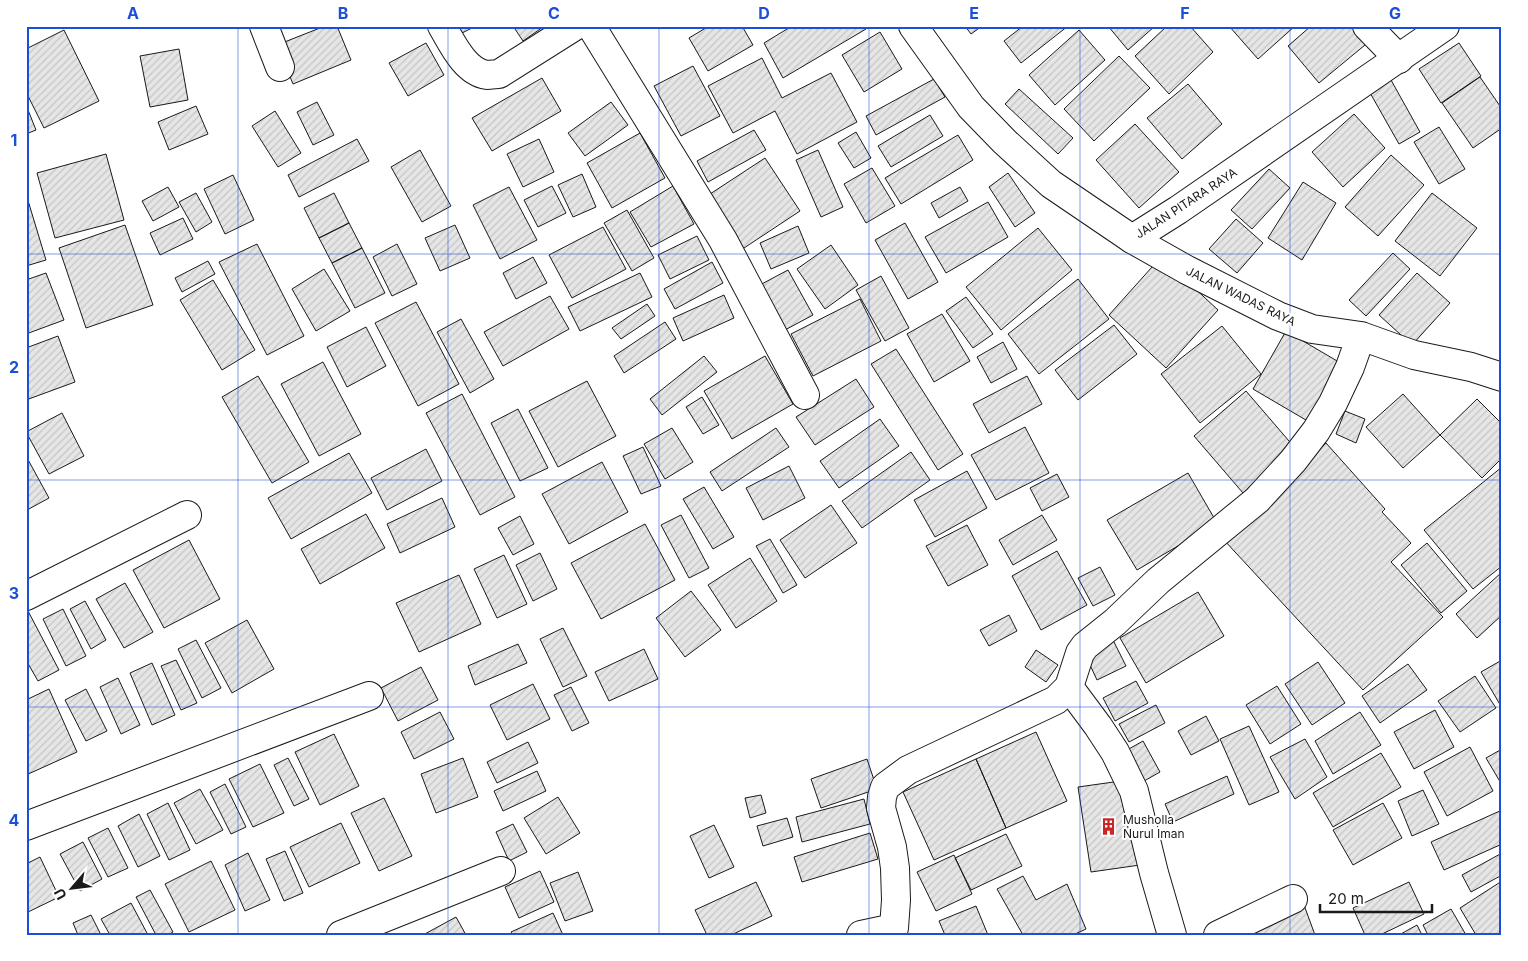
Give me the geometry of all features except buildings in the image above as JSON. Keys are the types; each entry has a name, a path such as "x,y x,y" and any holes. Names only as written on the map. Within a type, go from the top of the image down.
{"street":[{"path":"264,26 280,67"},
{"path":"442,26 460,56 479,72 488,75 499,74 575,26"},
{"path":"591,26 723,240 805,395"},
{"name":"JALAN PITARA RAYA","path":"913,26 971,107 1005,142 1051,184 1132,239 1185,205 1445,26"},
{"path":"1367,26 1399,59"},
{"name":"JALAN WADAS RAYA","path":"1132,239 1187,270 1278,316 1312,329 1361,336 1414,355 1472,367 1502,377"},
{"path":"861,935 893,931 896,900 895,868 892,847 881,808 885,787 908,770 1056,700 1069,687 1080,653 1086,646 1115,622 1158,581 1257,500 1294,461 1316,431 1333,403 1350,367 1361,336"},
{"path":"26,596 187,515"},
{"path":"1069,687 1115,752 1134,790 1154,873 1172,935"},
{"path":"26,826 369,696"},
{"path":"341,935 501,870"},
{"path":"1218,935 1293,899"}],"place":[{"name":"Musholla Nurul Iman","path":"1109,826"}]}
